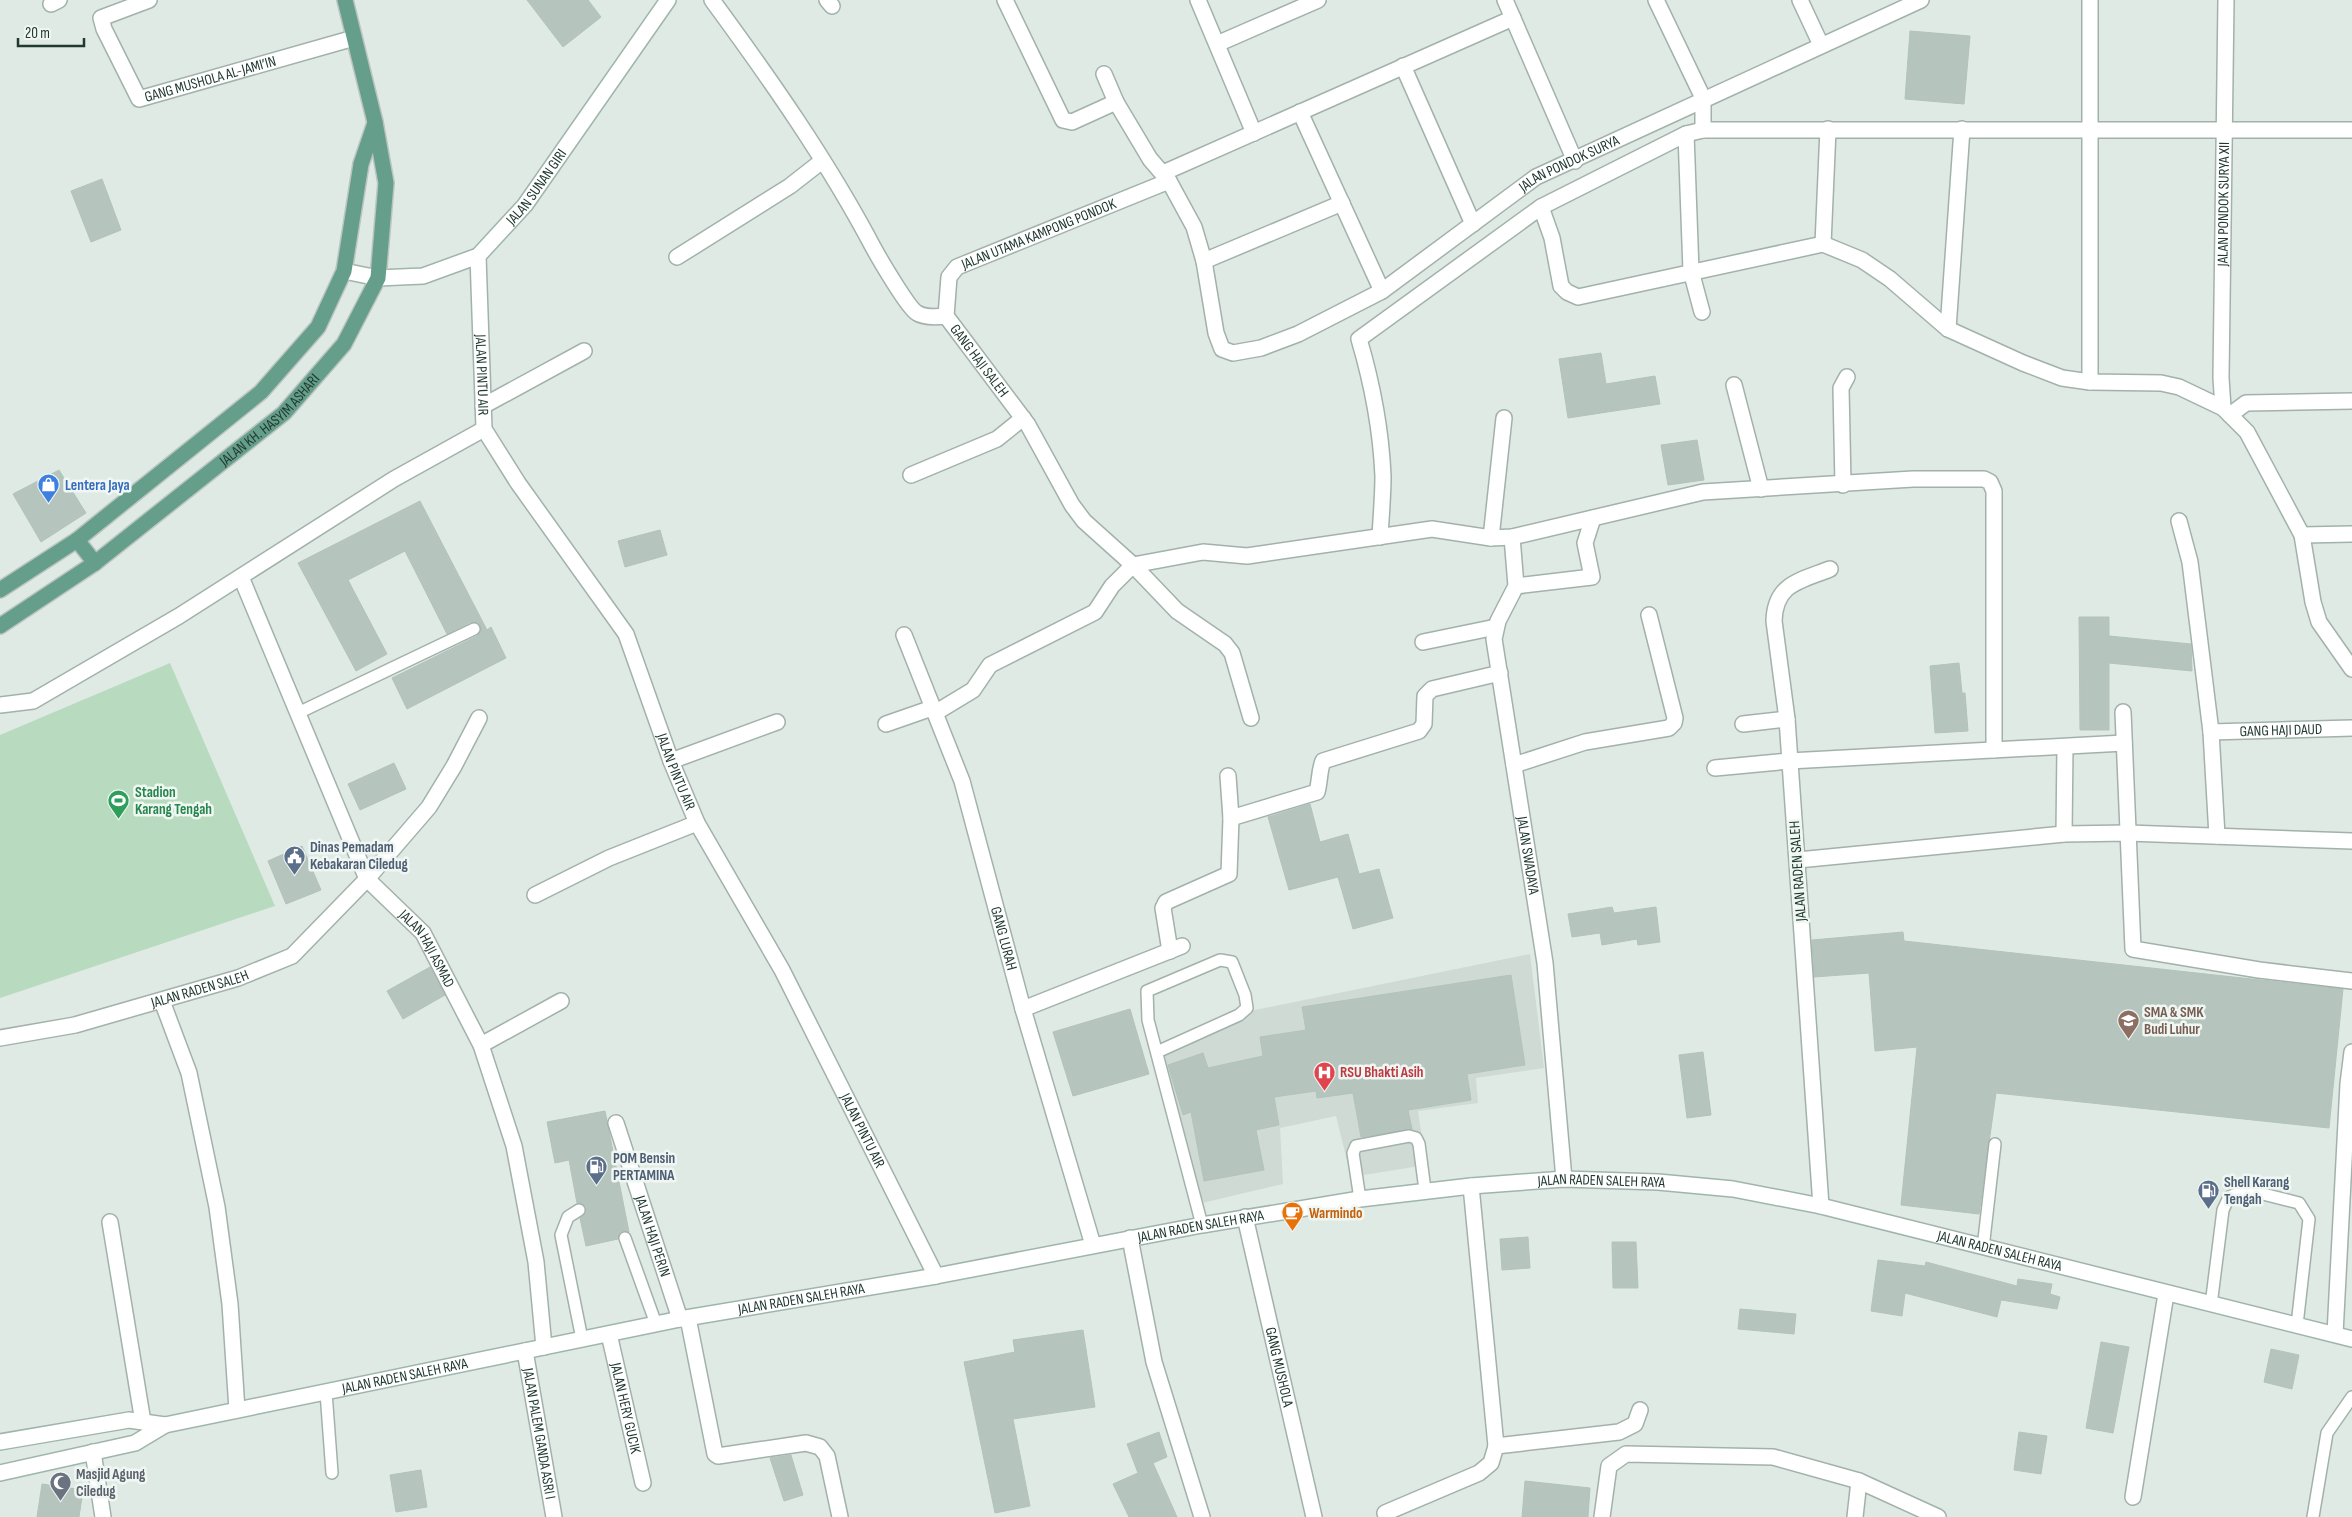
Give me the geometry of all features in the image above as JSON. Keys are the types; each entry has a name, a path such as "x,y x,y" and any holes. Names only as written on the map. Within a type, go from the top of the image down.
{"main road":[{"name":"JALAN KH. HASYIM ASHARI","path":"0,626 95,563 284,413 344,344 378,278 386,183 375,122 345,0"},
{"name":"JALAN KH. HASYIM ASHARI","path":"0,590 77,540 261,392 318,327 344,271 361,164 375,122"},
{"path":"77,540 95,563"}],"street":[{"name":"GANG MUSHOLA AL-JAMI’IN","path":"149,0 101,18 104,28 139,99 354,38"},
{"name":"JALAN SUNAN GIRI","path":"344,271 378,278 423,276 478,256 525,205 668,0"},
{"name":"GANG HAJI SALEH","path":"712,0 778,90 861,225 884,268 916,313 930,317 946,316 1023,418 1072,505 1084,521 1133,565 1178,611 1225,644 1232,653 1251,718"},
{"path":"1005,0 1063,120 1072,122 1116,102"},
{"path":"1198,0 1254,133"},
{"path":"1217,44 1296,4 1318,0"},
{"path":"1505,0 1575,160"},
{"path":"1656,0 1703,98 1703,130"},
{"path":"1800,0 1821,45"},
{"name":"JALAN PONDOK SURYA","path":"1204,261 1216,333 1222,349 1233,353 1261,348 1298,334 1382,291 1536,177 1703,98 1921,0"},
{"path":"2090,0 2090,382"},
{"name":"JALAN PONDOK SURYA XII","path":"2226,0 2221,378 2226,412"},
{"name":"JALAN UTAMA KAMPONG PONDOK","path":"946,316 950,276 957,267 1166,177 1254,133 1512,18"},
{"path":"1403,66 1473,224"},
{"path":"1104,74 1116,102 1150,159 1166,177 1194,227 1204,261 1342,203"},
{"path":"1300,112 1382,291"},
{"path":"1380,537 1382,475 1376,416 1368,370 1359,339 1540,207 1686,134 1703,130 1828,129 2352,130"},
{"path":"1823,244 1828,129"},
{"path":"1948,329 1962,130"},
{"path":"1686,134 1691,272 1702,312"},
{"path":"677,257 790,186 822,162"},
{"path":"1540,207 1552,238 1561,286 1567,292 1578,297 1823,244 1862,260 1890,279 1948,329 2062,378 2090,382 2161,383 2179,387 2226,412 2247,432 2302,534 2313,602 2319,622 2352,669"},
{"name":"JALAN PINTU AIR","path":"478,256 484,429 518,483 626,634 671,761 697,822 782,970 936,1276"},
{"path":"483,406 584,351"},
{"path":"1843,485 1841,388 1847,377"},
{"path":"1734,385 1761,489"},
{"path":"2226,412 2246,403 2352,401"},
{"path":"911,475 997,439 1023,418"},
{"path":"1491,538 1504,418"},
{"path":"0,705 33,702 241,577 394,479 484,429"},
{"path":"886,724 933,710 974,690 990,665 1094,612 1112,586 1133,565 1203,552 1247,556 1432,530 1491,538 1512,537 1703,492 1843,485 1913,479 1984,479 1990,482 1994,491 1994,750"},
{"path":"1512,537 1516,586 1592,576 1585,543 1593,518"},
{"path":"2179,521 2190,562 2211,732 2217,836"},
{"path":"2302,534 2352,534"},
{"name":"JALAN RADEN SALEH","path":"1821,1206 1788,719 1774,621 1774,606 1781,593 1792,584 1830,569"},
{"name":"JALAN HAJI ASMAD","path":"241,577 368,879 423,933 481,1045 514,1146 536,1262 544,1347"},
{"name":"JALAN SWADAYA","path":"1516,586 1496,627 1494,639 1545,963 1564,1179"},
{"path":"1514,765 1585,742 1669,728 1674,723 1675,718 1650,615"},
{"path":"1423,642 1496,627"},
{"name":"GANG LURAH","path":"904,635 962,781 1023,1008 1094,1245"},
{"path":"1231,818 1316,792 1320,781 1319,770 1323,761 1419,731 1424,724 1425,696 1432,688 1500,673"},
{"path":"2123,712 2133,949 2259,970 2352,981"},
{"name":"JALAN RADEN SALEH","path":"0,1038 75,1025 162,1001 238,978 292,956 368,879 429,807 454,766 479,718"},
{"path":"1743,724 1788,719"},
{"path":"671,761 777,722"},
{"name":"GANG HAJI DAUD","path":"2211,732 2352,728"},
{"path":"1715,768 1790,761 2124,743"},
{"path":"2064,834 2065,747"},
{"path":"1023,1008 1176,949 1163,908 1166,902 1228,874 1231,818 1228,776"},
{"path":"535,894 609,858 697,822"},
{"path":"1798,860 2064,834 2128,833 2352,841"},
{"path":"162,1001 189,1073 217,1207 230,1304 237,1410"},
{"path":"481,1045 561,1002"},
{"path":"2334,1334 2348,1084 2352,1052"},
{"name":"JALAN HAJI PERIN","path":"616,1123 684,1318 705,1404 714,1451 718,1456 806,1443 820,1447 827,1456 840,1517"},
{"name":"JALAN RADEN SALEH RAYA","path":"0,1473 135,1442 165,1425 684,1318 936,1276 1130,1238 1360,1199 1425,1190 1564,1179 1658,1182 1724,1188 1821,1206 2166,1294 2352,1338"},
{"path":"1384,1513 1479,1473 1491,1463 1496,1446 1471,1186"},
{"name":"GANG MUSHOLA","path":"1245,1218 1314,1517"},
{"path":"110,1222 143,1422"},
{"path":"1130,1238 1154,1362 1202,1517"},
{"path":"2133,1497 2166,1294"},
{"name":"JALAN HERY GUCIK","path":"609,1334 643,1483"},
{"name":"JALAN PALEM GANDA ASRI I","path":"525,1350 554,1517"},
{"path":"1496,1446 1619,1432 1635,1424 1640,1410"},
{"name":"JALAN RADEN SALEH RAYA","path":"0,1442 129,1420 165,1425"},
{"path":"93,1452 102,1517"},
{"path":"1602,1517 1609,1466 1626,1454 1773,1457 1859,1482 1938,1517"},
{"path":"1855,1517 1859,1482"}],"lane":[{"path":"298,713 474,629"},
{"path":"1157,1052 1239,1015 1247,1008 1245,995 1232,962 1220,960 1147,991 1148,1020 1202,1225"},
{"path":"1360,1199 1353,1153 1356,1146 1409,1136 1416,1138 1419,1144 1425,1190"},
{"path":"1983,1248 1995,1144"},
{"path":"2211,1305 2223,1210 2229,1197 2247,1190 2299,1203 2309,1219 2296,1325"},
{"path":"579,1210 568,1217 561,1235 582,1339"},
{"path":"625,1238 656,1324"},
{"path":"326,1392 332,1473"},
{"path":"2313,1517 2327,1433 2352,1397"}],"shaded area":[{"name":"RSU Bhakti Asih","path":"1530,954 1544,1068 1476,1078 1478,1103 1418,1111 1426,1165 1351,1177 1336,1116 1280,1128 1283,1184 1202,1203 1162,1057 1250,1011"}],"green space":[{"name":"Stadion Karang Tengah","path":"170,663 275,906 0,998 0,735"}],"building":[{"path":"527,0 588,0 601,17 563,47"},
{"path":"1910,31 1970,36 1964,104 1905,99"},
{"path":"102,179 121,230 91,242 71,191"},
{"path":"1601,353 1606,384 1655,376 1660,404 1568,418 1559,359"},
{"path":"1697,440 1704,480 1668,485 1661,445"},
{"name":"Lentera Jaya","path":"59,470 86,513 41,542 13,494"},
{"path":"420,501 487,630 491,627 506,658 407,709 392,678 477,636 481,630 480,625 471,622 447,634 405,551 348,580 387,654 356,671 298,563"},
{"path":"660,530 667,555 625,567 618,541"},
{"path":"2079,617 2109,617 2109,636 2191,644 2192,671 2109,663 2109,730 2080,730"},
{"path":"1959,663 1962,693 1965,693 1968,731 1935,733 1930,666"},
{"path":"394,763 406,789 360,810 348,784"},
{"path":"1310,804 1320,842 1348,834 1359,874 1379,869 1393,918 1353,929 1338,877 1289,890 1268,817"},
{"name":"Dinas Pemadam Kebakaran Ciledug","path":"302,846 321,890 286,904 268,861"},
{"path":"1612,907 1614,913 1656,907 1660,942 1638,945 1637,939 1602,945 1600,933 1572,937 1568,914"},
{"name":"SMA & SMK Budi Luhur","path":"1903,932 1904,941 2343,989 2329,1128 1996,1093 1979,1214 1901,1205 1917,1047 1875,1051 1869,973 1814,977 1812,940"},
{"path":"430,967 445,995 403,1019 387,991"},
{"name":"RSU Bhakti Asih","path":"1511,975 1525,1065 1467,1074 1471,1100 1408,1110 1412,1129 1361,1137 1353,1093 1317,1098 1316,1091 1274,1097 1279,1125 1256,1130 1264,1170 1204,1181 1191,1112 1183,1115 1168,1065 1203,1053 1208,1068 1263,1056 1260,1037 1306,1030 1302,1007"},
{"path":"1130,1009 1149,1074 1073,1096 1053,1032"},
{"path":"1703,1052 1711,1115 1687,1118 1679,1055"},
{"name":"POM Bensin PERTAMINA","path":"605,1111 629,1232 622,1231 618,1239 586,1246 580,1218 586,1213 586,1206 577,1203 569,1160 555,1163 547,1122"},
{"path":"1528,1237 1530,1268 1502,1270 1500,1239"},
{"path":"1612,1242 1636,1242 1638,1288 1613,1288"},
{"path":"1878,1260 1925,1266 1926,1262 2017,1286 2018,1279 2052,1284 2050,1294 2060,1297 2057,1309 2001,1300 1997,1317 1905,1293 1902,1316 1871,1311"},
{"path":"1740,1309 1796,1314 1794,1334 1738,1329"},
{"path":"1083,1330 1095,1407 1013,1419 1030,1506 995,1513 964,1362 1015,1352 1013,1340"},
{"path":"2101,1342 2129,1347 2113,1433 2086,1428"},
{"path":"2271,1349 2299,1355 2292,1389 2264,1382"},
{"path":"1159,1432 1167,1457 1153,1463 1177,1517 1129,1517 1113,1484 1138,1473 1127,1444"},
{"path":"2019,1432 2047,1436 2041,1474 2014,1470"},
{"path":"791,1455 803,1495 784,1501 770,1458"},
{"path":"421,1470 427,1507 396,1512 390,1475"},
{"path":"1525,1481 1590,1488 1588,1517 1522,1517"},
{"name":"Masjid Agung Ciledug","path":"42,1484 83,1490 79,1517 37,1517"}],"place":[{"name":"Lentera Jaya","path":"49,504"},
{"name":"Stadion Karang Tengah","path":"119,820"},
{"name":"Dinas Pemadam Kebakaran Ciledug","path":"294,875"},
{"name":"SMA & SMK Budi Luhur","path":"2128,1040"},
{"name":"RSU Bhakti Asih","path":"1324,1091"},
{"name":"POM Bensin PERTAMINA","path":"597,1186"},
{"name":"Shell Karang Tengah","path":"2208,1210"},
{"name":"Warmindo","path":"1293,1232"},
{"name":"Masjid Agung Ciledug","path":"60,1502"}]}
